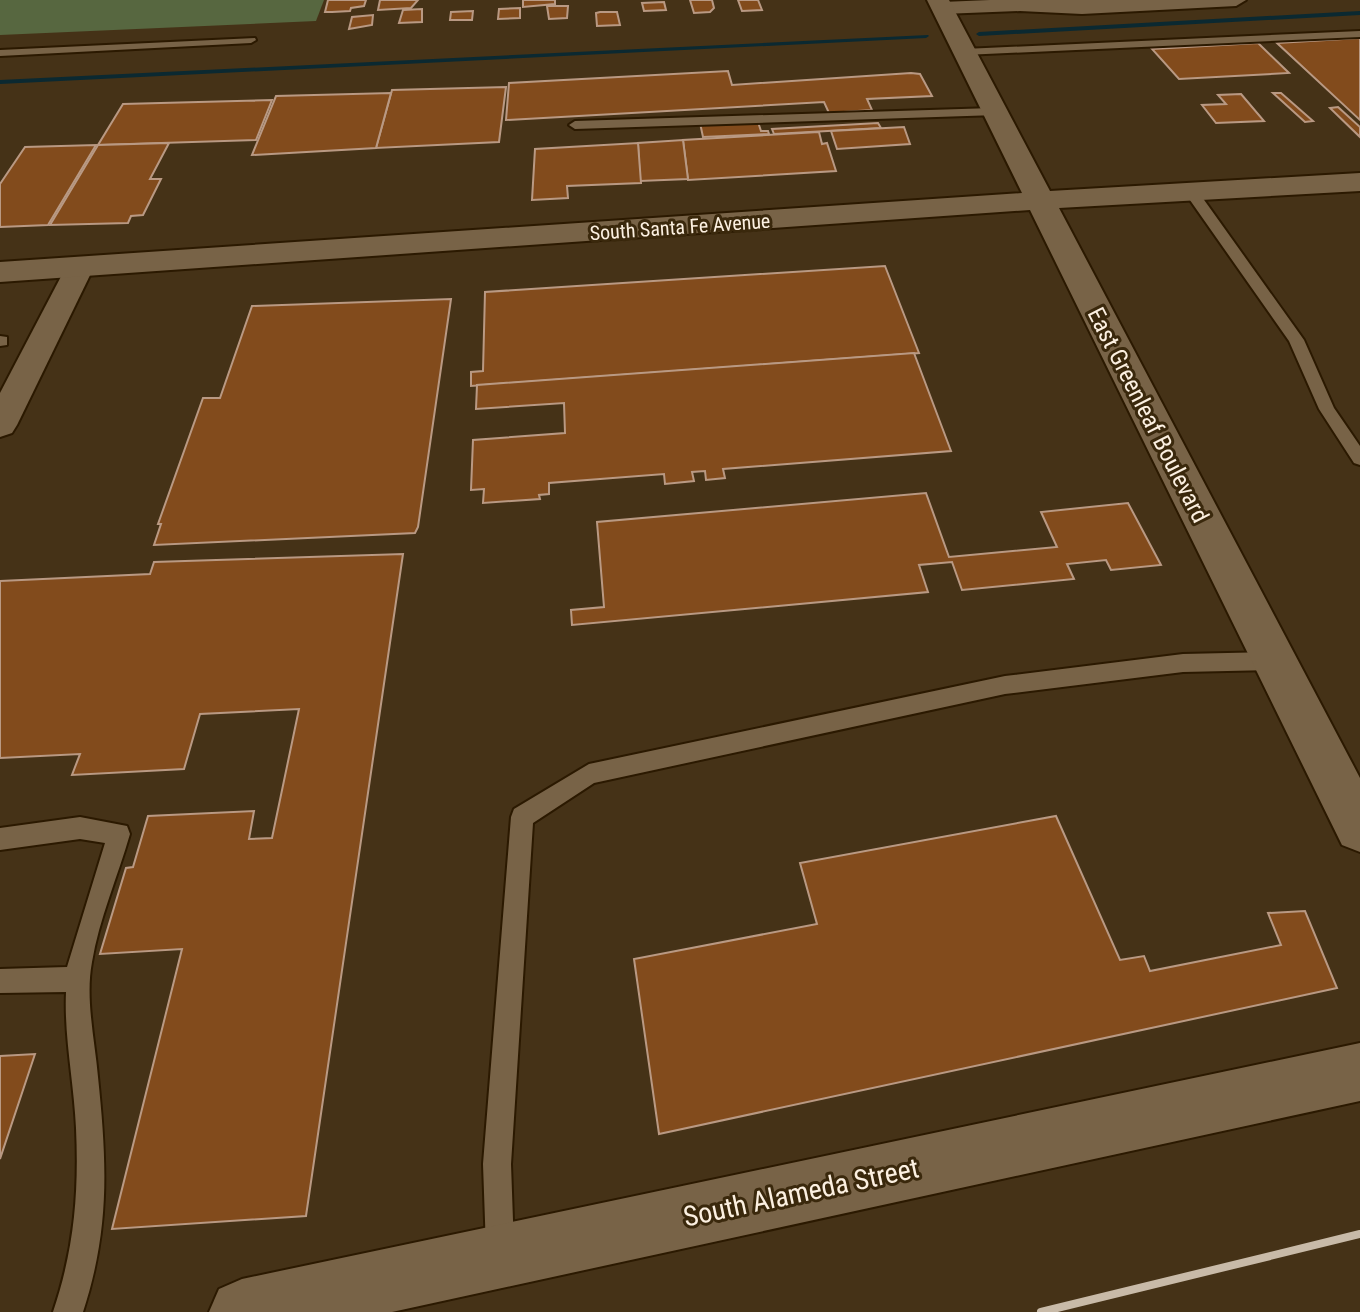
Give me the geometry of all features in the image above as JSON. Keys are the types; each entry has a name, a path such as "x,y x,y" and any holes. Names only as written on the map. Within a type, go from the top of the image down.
{"street":[{"path":"940,4 1236,0"},
{"name":"East Greenleaf Boulevard","path":"940,4 1360,828"},
{"name":"South Santa Fe Avenue","path":"0,272 1360,182"},
{"path":"0,425 80,267"},
{"name":"South Alameda Street","path":"242,1312 1360,1072"}],"lane":[{"path":"964,52 1360,34"},
{"path":"0,53 251,40"},
{"path":"575,125 993,112"},
{"path":"1192,193 1296,340 1327,409 1360,459"},
{"path":"501,1256 497,1164 522,817 589,774 989,689 1183,663 1274,661"},
{"path":"0,839 80,828 119,834 79,963 91,1204 83,1266 68,1312"},
{"path":"0,981 79,979"}],"green space":[{"path":"0,0 324,0 316,21 0,35"}],"building":[{"path":"328,0 366,0 364,6 351,8 350,11 325,12"},
{"path":"380,0 418,0 411,8 378,10"},
{"path":"523,0 555,0 555,4 523,7"},
{"path":"690,0 712,0 714,8 710,12 694,13"},
{"path":"738,0 758,0 762,10 742,11"},
{"path":"664,2 666,10 644,11 642,3"},
{"path":"547,6 568,6 567,18 549,19"},
{"path":"520,8 520,18 498,19 499,9"},
{"path":"422,9 422,22 399,23 403,10"},
{"path":"473,11 472,20 450,20 451,12"},
{"path":"617,12 620,25 597,26 596,13"},
{"path":"373,15 372,25 349,29 352,17"},
{"path":"1360,38 1360,120 1277,43"},
{"path":"1258,43 1289,73 1179,79 1152,49"},
{"path":"728,71 732,85 920,74 932,96 867,99 872,110 829,113 824,102 506,120 509,83"},
{"path":"506,87 499,142 376,148 392,90"},
{"path":"391,93 376,148 252,155 276,96"},
{"path":"1273,93 1281,93 1313,121 1305,122"},
{"path":"1241,94 1264,121 1216,123 1202,105 1226,104 1218,95"},
{"path":"272,100 256,140 98,145 123,104"},
{"path":"1338,107 1360,127 1360,137 1330,108"},
{"path":"758,122 761,131 768,131 769,134 703,137 700,123"},
{"path":"878,123 881,128 774,134 772,129"},
{"path":"904,127 910,144 837,149 831,131"},
{"path":"819,132 822,144 827,143 836,171 688,180 683,140"},
{"path":"683,140 688,179 640,181 638,143"},
{"path":"169,143 150,179 161,179 143,215 131,216 128,223 50,225 98,145"},
{"path":"638,143 641,183 567,186 568,198 532,200 535,149"},
{"path":"96,145 48,225 0,227 0,184 25,147"},
{"path":"885,266 919,353 471,386 471,372 483,371 485,292"},
{"path":"451,299 415,533 154,545 161,524 158,524 203,398 220,398 252,306"},
{"path":"914,353 951,451 723,469 725,478 706,480 705,471 692,472 694,481 665,484 664,474 549,483 549,494 539,495 540,499 483,503 484,489 471,490 473,440 565,433 564,403 476,409 477,385"},
{"path":"926,493 949,557 1057,547 1041,512 1128,503 1161,565 1111,570 1106,560 1067,564 1074,579 962,590 952,562 919,565 928,592 572,625 571,610 604,607 597,522"},
{"path":"403,554 306,1216 112,1229 182,949 100,954 126,868 133,867 148,816 254,811 249,839 272,838 299,709 200,714 184,769 72,775 80,754 0,758 0,581 150,574 154,562"},
{"path":"1056,816 1120,960 1144,956 1150,971 1281,945 1268,913 1305,911 1337,988 659,1134 634,959 817,924 800,863"},
{"path":"35,1054 0,1159 0,1056"}],"waterway":[{"path":"979,34 1360,13"},
{"path":"0,82 926,36"}],"railway":[{"path":"1041,1312 1360,1234"}]}
